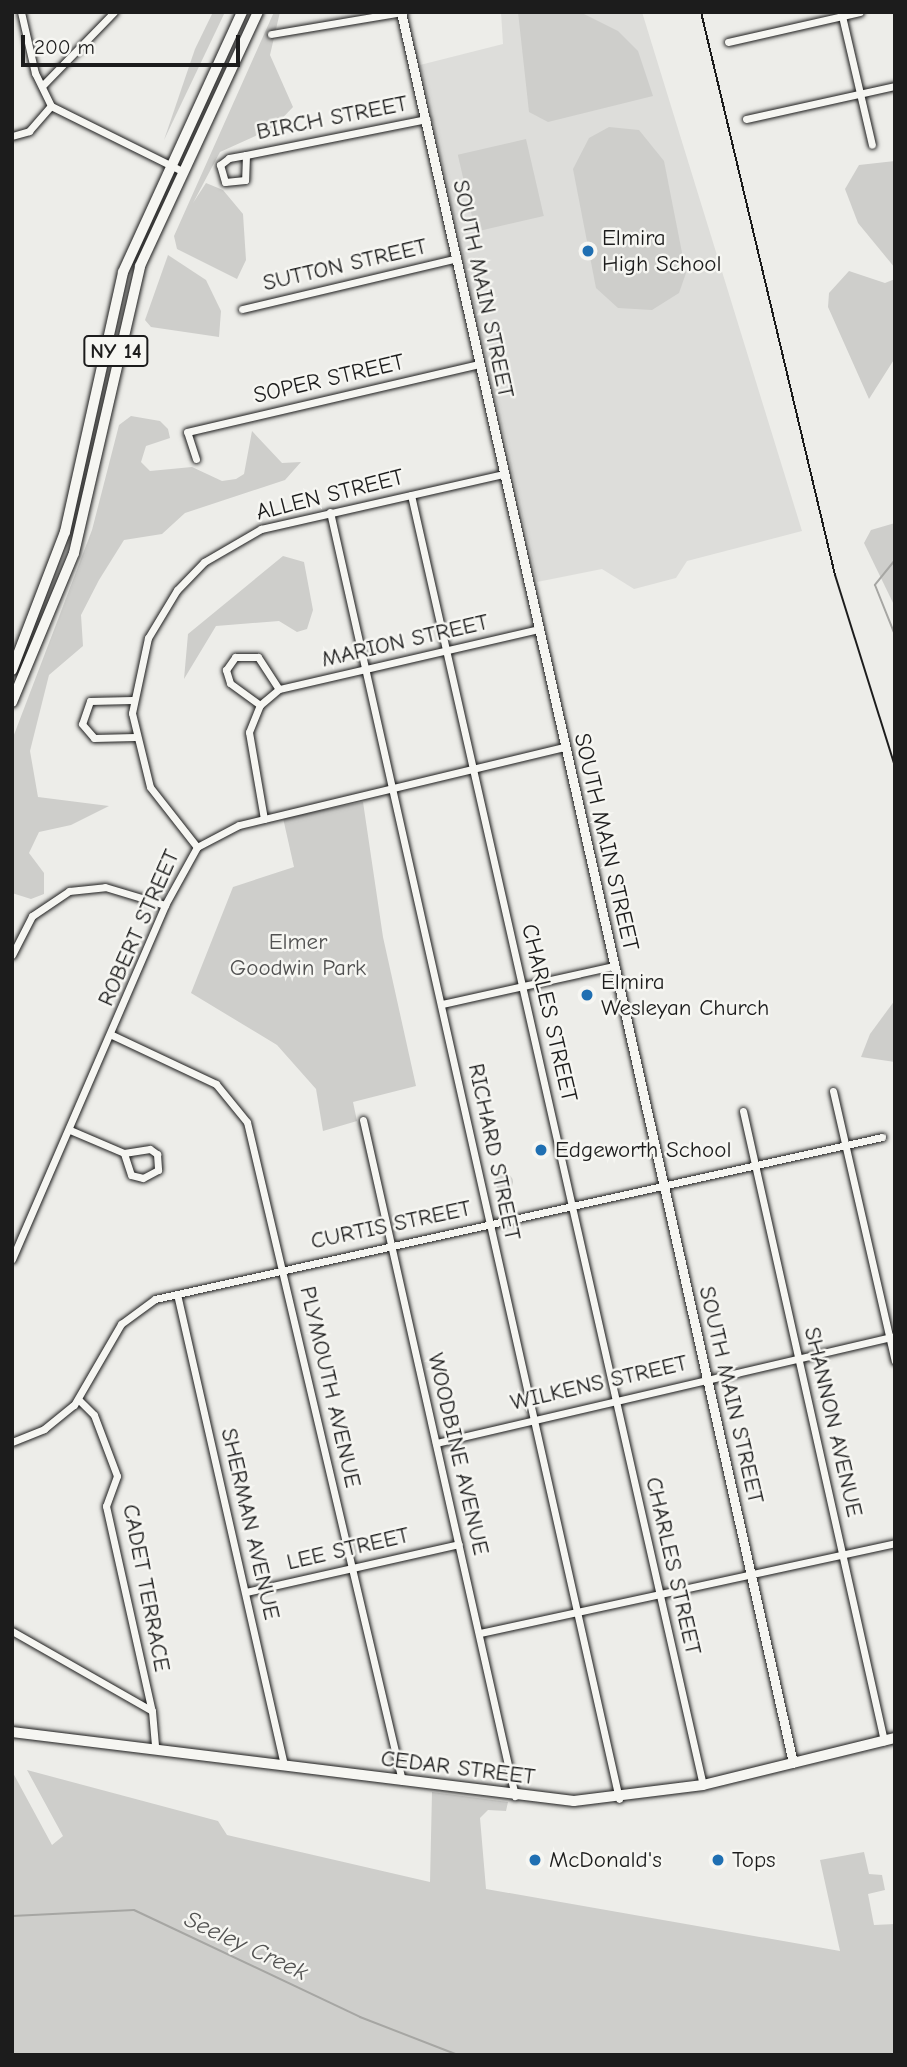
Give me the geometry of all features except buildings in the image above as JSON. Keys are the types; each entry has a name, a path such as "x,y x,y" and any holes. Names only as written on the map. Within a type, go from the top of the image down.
{"main road":[{"name":"NY 14","path":"12,670 65,532 123,272 242,12"},
{"name":"NY 14","path":"12,702 71,559 131,291 182,171 258,12"},
{"name":"CEDAR STREET","path":"12,1732 284,1764 516,1797 619,1799 703,1786 889,1740"}],"street":[{"path":"21,12 51,106 182,171"},
{"path":"43,85 114,12"},
{"path":"271,34 402,12"},
{"name":"SOUTH MAIN STREET","path":"402,12 793,1763"},
{"path":"728,42 860,12"},
{"path":"842,16 872,145"},
{"path":"746,119 895,86"},
{"path":"12,136 29,131 51,106"},
{"name":"BIRCH STREET","path":"246,155 245,180 225,182 220,165 246,155 426,118"},
{"name":"SUTTON STREET","path":"242,309 457,258"},
{"name":"SOPER STREET","path":"196,459 187,432 480,364"},
{"name":"ALLEN STREET","path":"197,847 155,796 135,737 132,700 148,638 190,575 261,529 504,474"},
{"name":"CHARLES STREET","path":"411,495 703,1786"},
{"name":"RICHARD STREET","path":"330,512 619,1799"},
{"name":"MARION STREET","path":"260,705 279,688 539,629"},
{"path":"264,818 249,753 260,705 230,683 226,670 235,657 258,657 279,688"},
{"path":"132,700 90,701 82,724 94,737 135,737"},
{"name":"ROBERT STREET","path":"12,1259 112,1035 165,905 197,847 264,818 565,747"},
{"path":"12,955 32,916 69,891 105,887 165,905"},
{"path":"442,1004 614,967"},
{"name":"PLYMOUTH AVENUE","path":"112,1035 216,1084 237,1105 254,1142 402,1780"},
{"path":"833,1091 892,1337 895,1361"},
{"name":"SHANNON AVENUE","path":"743,1111 842,1553 889,1740"},
{"name":"WOODBINE AVENUE","path":"363,1120 516,1797"},
{"path":"70,1130 124,1153 150,1149 157,1154 158,1170 143,1178 131,1175 124,1153"},
{"name":"CURTIS STREET","path":"12,1441 55,1423 79,1400 121,1324 155,1299 663,1183 882,1137"},
{"name":"SHERMAN AVENUE","path":"177,1294 284,1764"},
{"name":"WILKENS STREET","path":"436,1443 534,1418 892,1337"},
{"name":"CADET TERRACE","path":"79,1400 94,1415 117,1476 106,1506 152,1711 155,1748"},
{"path":"480,1633 895,1542"},
{"name":"LEE STREET","path":"246,1592 351,1566 459,1544"},
{"path":"12,1631 152,1711"}],"shaded area":[{"name":"Elmira High School","path":"501,12 642,12 802,531 687,561 676,578 634,589 602,569 537,582 420,65 503,44"}],"green space":[{"path":"213,12 225,12 164,140 195,49"},
{"path":"274,12 280,12 270,55 293,107 273,128 220,152 193,203 206,183 223,190 243,214 246,260 237,279 177,249 174,236"},
{"path":"518,12 580,12 618,31 638,51 653,96 548,122 529,112"},
{"path":"609,127 639,130 664,161 686,273 679,293 652,310 618,308 596,288 573,169 589,138"},
{"path":"526,139 544,216 476,232 458,155"},
{"path":"895,161 895,268 858,223 845,189 859,165"},
{"path":"168,255 206,280 221,311 219,337 151,327 145,320"},
{"path":"849,271 885,283 895,279 895,358 869,399 828,307 829,293"},
{"path":"131,416 160,421 168,429 170,438 146,446 141,462 150,471 192,467 222,481 236,479 244,474 252,431 282,463 301,462 285,480 185,513 162,534 124,540 99,580 81,615 83,646 49,675 30,751 38,797 109,806 71,825 39,832 29,853 44,873 44,894 31,899 12,893 12,740 92,530 119,425"},
{"path":"895,523 895,607 864,543 871,530"},
{"path":"283,556 304,562 313,610 307,629 297,632 279,621 216,626 184,679 188,634"},
{"name":"Elmer Goodwin Park","path":"363,802 383,937 416,1086 353,1102 357,1121 323,1131 316,1089 277,1045 191,993 233,887 294,867 283,818"},
{"path":"895,1000 895,1062 861,1057 870,1034"},
{"path":"500,1173 508,1173 513,1182 511,1189 500,1191 495,1186 495,1178"},
{"path":"27,1770 218,1821 227,1835 430,1882 432,1792 508,1802 506,1811 488,1810 480,1818 486,1889 840,1951 820,1860 864,1852 869,1874 882,1875 885,1890 868,1894 874,1925 895,1924 895,2055 12,2055 12,1771 52,1845 63,1836"}],"waterway":[{"path":"895,560 875,585 895,635"},
{"name":"Seeley Creek","path":"12,1916 134,1910 360,2017 458,2055"}],"railway":[{"path":"701,12 835,575 895,767"}],"place":[{"name":"Elmira High School","path":"588,251"},
{"name":"Elmira Wesleyan Church","path":"587,995"},
{"name":"Edgeworth School","path":"541,1150"},
{"name":"McDonald's","path":"535,1860"},
{"name":"Tops","path":"718,1860"}]}
